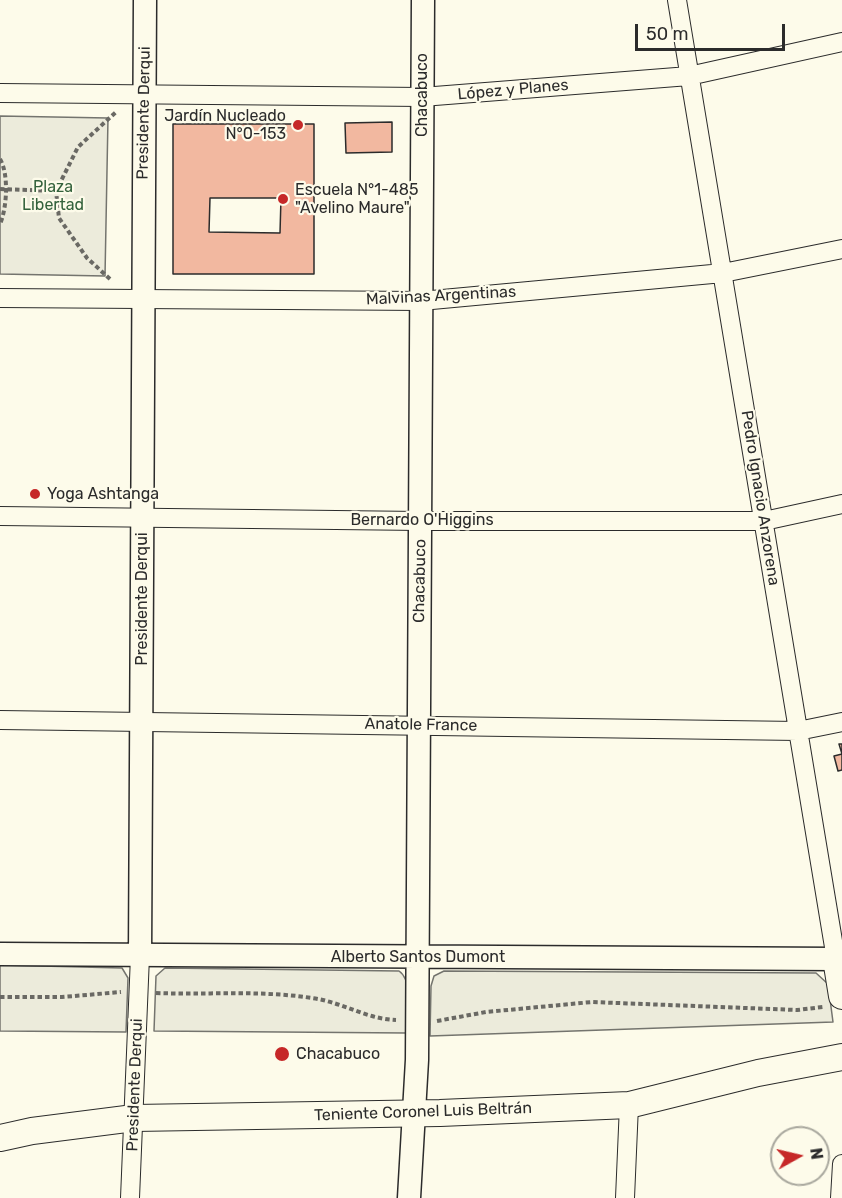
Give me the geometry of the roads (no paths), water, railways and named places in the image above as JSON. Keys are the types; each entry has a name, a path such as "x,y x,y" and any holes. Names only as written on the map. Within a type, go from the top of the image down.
{"main road":[{"name":"Pedro Ignacio Anzorena","path":"839,959 842,996"},
{"name":"Teniente Coronel Luis Beltrán","path":"0,1138 32,1131 134,1118 413,1113 629,1105 758,1073 842,1057"}],"street":[{"name":"Presidente Derqui","path":"130,1198 140,956 145,0"},
{"name":"Chacabuco","path":"409,1198 417,1059 423,0"},
{"name":"Pedro Ignacio Anzorena","path":"676,0 765,521 798,731 839,959"},
{"name":"López y Planes","path":"0,93 422,97 689,76 842,42"},
{"name":"Malvinas Argentinas","path":"0,298 421,301 723,273 842,249"},
{"name":"Bernardo O'Higgins","path":"0,516 420,521 765,521 842,504"},
{"name":"Anatole France","path":"0,720 142,720 798,731 842,722"},
{"name":"Alberto Santos Dumont","path":"0,954 839,959"},
{"path":"625,1198 629,1105"},
{"path":"840,1198 842,1164"}],"place":[{"name":"Jardín Nucleado N°0-153","path":"298,125"},
{"name":"Escuela N°1-485 \"Avelino Maure\"","path":"283,199"},
{"name":"Yoga Ashtanga","path":"35,494"},
{"name":"Chacabuco","path":"282,1054"}],"park label":[{"name":"Plaza Libertad","path":"53,196"}]}
